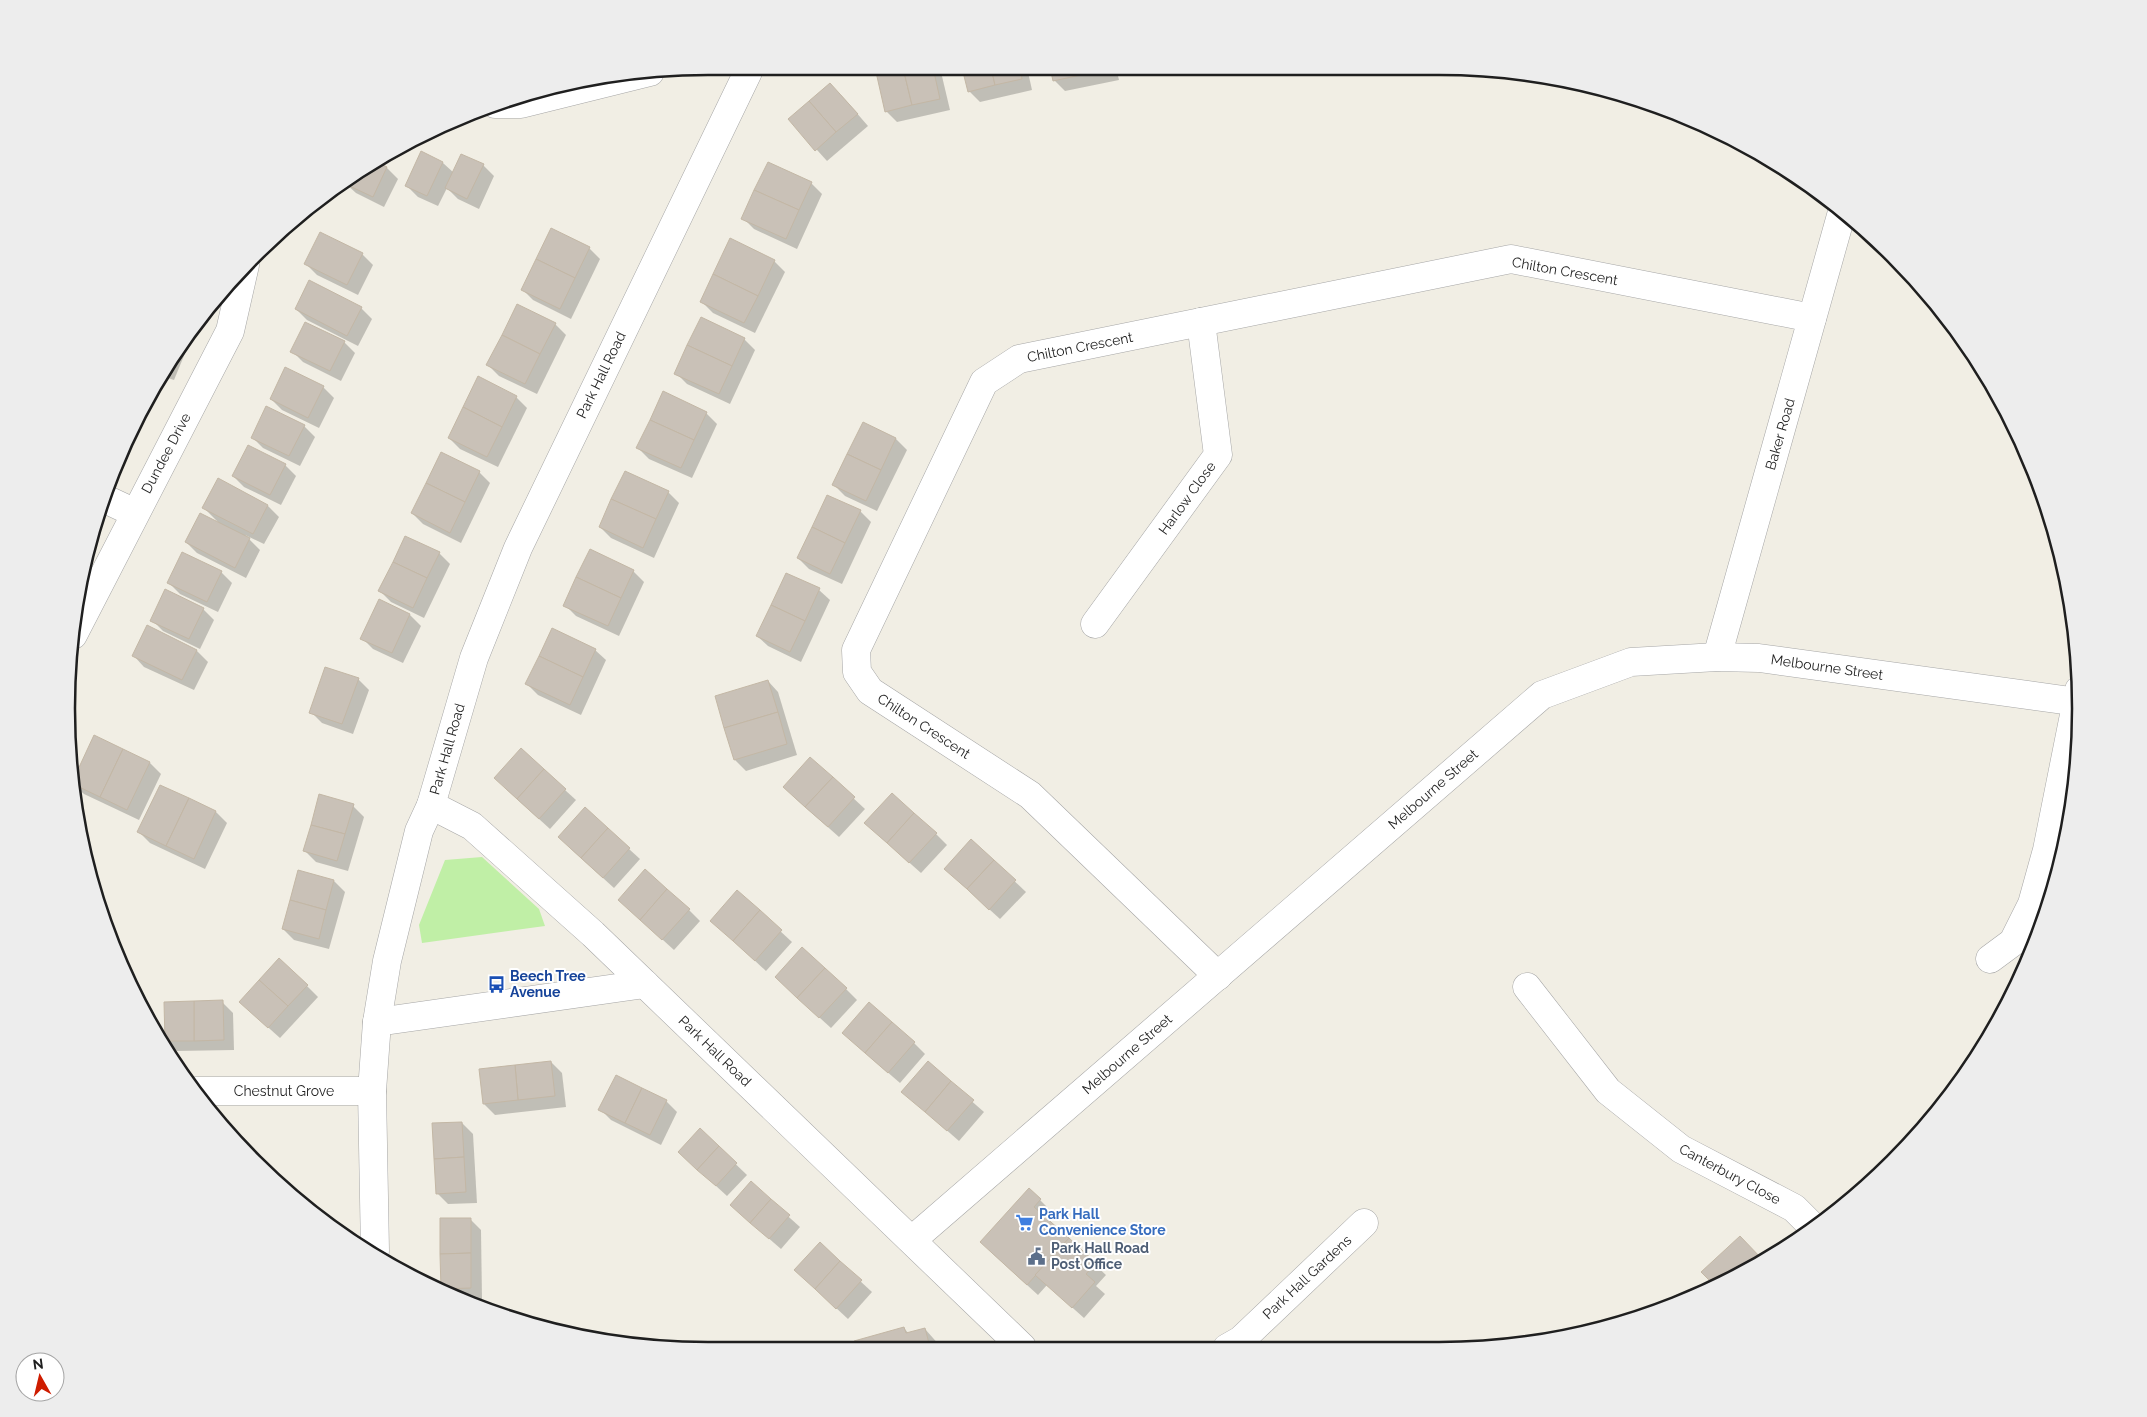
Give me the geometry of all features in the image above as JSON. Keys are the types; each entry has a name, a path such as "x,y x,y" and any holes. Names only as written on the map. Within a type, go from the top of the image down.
{"street":[{"name":"Park Hall Road","path":"747,75 518,548 474,658 431,805 472,826 645,984 1017,1342"},
{"path":"525,103 600,85"},
{"name":"Baker Road","path":"1717,657 1840,219"},
{"name":"Chilton Crescent","path":"1218,976 1030,795 870,691 858,672 856,650 984,382 1019,359 1511,259 1812,318"},
{"name":"Dundee Drive","path":"81,619 230,332 241,281"},
{"name":"Harlow Close","path":"1095,624 1218,455 1201,322"},
{"path":"110,501 135,513"},
{"name":"Melbourne Street","path":"912,1240 1542,695 1631,662 1717,657 1759,658 2072,697"},
{"path":"1990,959 2012,942 2032,904 2047,850 2071,730"},
{"path":"375,1246 372,1091 377,1022 387,961 417,840 431,805"},
{"path":"377,1022 645,984"},
{"name":"Canterbury Close","path":"1526,987 1608,1091 1681,1149 1794,1208 1808,1222"},
{"name":"Chestnut Grove","path":"204,1091 372,1091"},
{"name":"Park Hall Gardens","path":"1237,1342 1364,1223"}],"green space":[{"path":"482,857 539,909 545,926 422,943 419,925 445,860"}],"building":[{"path":"877,75 905,75 912,105 885,112"},
{"path":"905,75 935,75 940,99 912,105"},
{"path":"964,75 993,75 995,85 968,92"},
{"path":"993,75 1021,75 1022,79 995,85"},
{"path":"1052,75 1081,75 1053,81"},
{"path":"830,83 858,114 836,132 809,101"},
{"path":"809,101 836,132 815,151 788,119"},
{"path":"421,151 443,162 427,196 405,186"},
{"path":"461,154 484,164 467,199 445,188"},
{"path":"768,162 812,182 799,210 754,190"},
{"path":"384,165 387,167 373,197 351,187"},
{"path":"754,190 799,210 786,239 741,219"},
{"path":"551,228 590,247 575,278 536,259"},
{"path":"320,232 363,253 347,285 304,264"},
{"path":"730,238 775,260 758,296 713,274"},
{"path":"536,259 575,278 560,309 521,290"},
{"path":"713,274 758,296 744,323 700,302"},
{"path":"309,280 362,307 347,336 295,309"},
{"path":"517,304 556,323 540,354 502,335"},
{"path":"701,317 745,338 732,366 687,345"},
{"path":"305,322 345,341 330,371 290,352"},
{"path":"502,335 540,354 525,384 486,365"},
{"path":"687,345 732,366 719,394 674,374"},
{"path":"285,367 324,386 308,418 270,399"},
{"path":"478,376 517,396 502,427 463,407"},
{"path":"663,391 707,412 694,440 650,420"},
{"path":"266,406 305,425 289,456 251,438"},
{"path":"463,407 502,427 487,457 448,438"},
{"path":"650,420 694,440 681,468 636,448"},
{"path":"863,422 896,438 881,470 847,454"},
{"path":"248,445 286,464 270,495 232,476"},
{"path":"441,452 480,471 465,502 426,483"},
{"path":"847,454 881,470 866,501 832,485"},
{"path":"625,471 669,491 656,519 611,499"},
{"path":"218,478 268,505 253,534 202,508"},
{"path":"426,483 465,502 450,533 411,513"},
{"path":"827,495 861,510 845,543 812,527"},
{"path":"611,499 656,519 643,548 599,527"},
{"path":"200,513 250,538 235,568 185,542"},
{"path":"812,527 845,543 830,574 797,558"},
{"path":"405,536 440,552 427,578 393,562"},
{"path":"590,549 634,570 621,598 576,577"},
{"path":"182,552 222,571 207,602 167,583"},
{"path":"393,562 427,578 413,608 378,591"},
{"path":"786,573 820,588 805,621 771,605"},
{"path":"576,577 621,598 608,626 563,606"},
{"path":"165,589 204,608 189,639 150,621"},
{"path":"379,599 410,614 392,653 360,639"},
{"path":"771,605 805,621 790,652 756,636"},
{"path":"147,625 197,650 182,680 132,656"},
{"path":"552,628 596,649 583,677 539,656"},
{"path":"539,656 583,677 570,705 525,684"},
{"path":"325,667 359,678 342,724 309,713"},
{"path":"768,680 778,712 724,728 715,696"},
{"path":"778,712 787,744 734,760 724,728"},
{"path":"94,735 123,749 100,797 80,787 78,770"},
{"path":"521,748 544,769 517,799 494,778"},
{"path":"123,749 150,762 127,810 100,797"},
{"path":"810,757 833,777 805,807 783,787"},
{"path":"544,769 566,789 539,819 517,799"},
{"path":"833,777 855,797 828,827 805,807"},
{"path":"160,785 189,798 166,846 137,832"},
{"path":"892,793 914,813 887,843 864,823"},
{"path":"319,794 354,804 345,834 311,825"},
{"path":"189,798 216,811 194,859 166,846"},
{"path":"585,807 608,828 581,858 558,837"},
{"path":"914,813 937,833 909,863 887,843"},
{"path":"311,825 345,834 337,861 303,851"},
{"path":"608,828 630,848 603,878 581,858"},
{"path":"971,839 994,860 967,889 944,869"},
{"path":"994,860 1016,880 989,910 967,889"},
{"path":"645,869 667,889 640,920 618,900"},
{"path":"298,870 334,880 326,910 290,900"},
{"path":"667,889 690,909 662,940 640,920"},
{"path":"737,890 760,910 733,941 710,921"},
{"path":"290,900 326,910 319,939 282,929"},
{"path":"760,910 782,930 755,961 733,941"},
{"path":"802,947 825,968 797,998 775,977"},
{"path":"279,958 308,985 288,1006 259,980"},
{"path":"825,968 847,988 819,1018 797,998"},
{"path":"259,980 288,1006 268,1028 239,1002"},
{"path":"223,1000 224,1040 194,1041 194,1001"},
{"path":"194,1001 194,1041 170,1041 165,1033 164,1002"},
{"path":"869,1002 892,1022 865,1053 842,1033"},
{"path":"892,1022 915,1042 888,1073 865,1053"},
{"path":"551,1061 555,1096 518,1100 515,1065"},
{"path":"928,1061 951,1081 925,1112 901,1092"},
{"path":"515,1065 518,1100 483,1104 479,1069"},
{"path":"616,1075 642,1088 625,1123 598,1110"},
{"path":"951,1081 974,1100 947,1131 925,1112"},
{"path":"642,1088 667,1100 650,1135 625,1123"},
{"path":"462,1122 464,1157 434,1159 432,1123"},
{"path":"700,1128 719,1146 697,1170 678,1152"},
{"path":"719,1146 737,1163 716,1186 697,1170"},
{"path":"464,1157 466,1192 436,1194 434,1159"},
{"path":"751,1181 771,1199 750,1223 730,1205"},
{"name":"Park Hall Convenience Store","path":"1029,1188 1041,1199 1034,1207 1069,1238 1027,1285 980,1242"},
{"path":"771,1199 790,1215 769,1239 750,1223"},
{"path":"440,1218 471,1218 471,1253 440,1254"},
{"path":"1740,1236 1758,1255 1710,1281 1701,1272"},
{"path":"1069,1238 1096,1263 1086,1274 1095,1282 1072,1308 1035,1275"},
{"path":"820,1242 840,1261 815,1289 794,1270"},
{"path":"471,1253 471,1288 454,1289 441,1283 440,1254"},
{"path":"840,1261 862,1280 836,1309 815,1289"},
{"path":"904,1327 906,1333 925,1328 929,1342 854,1342"}],"place":[{"name":"Beech Tree Avenue","path":"496,984"},
{"name":"Park Hall Convenience Store","path":"1025,1222"},
{"name":"Park Hall Road Post Office","path":"1037,1256"}]}
